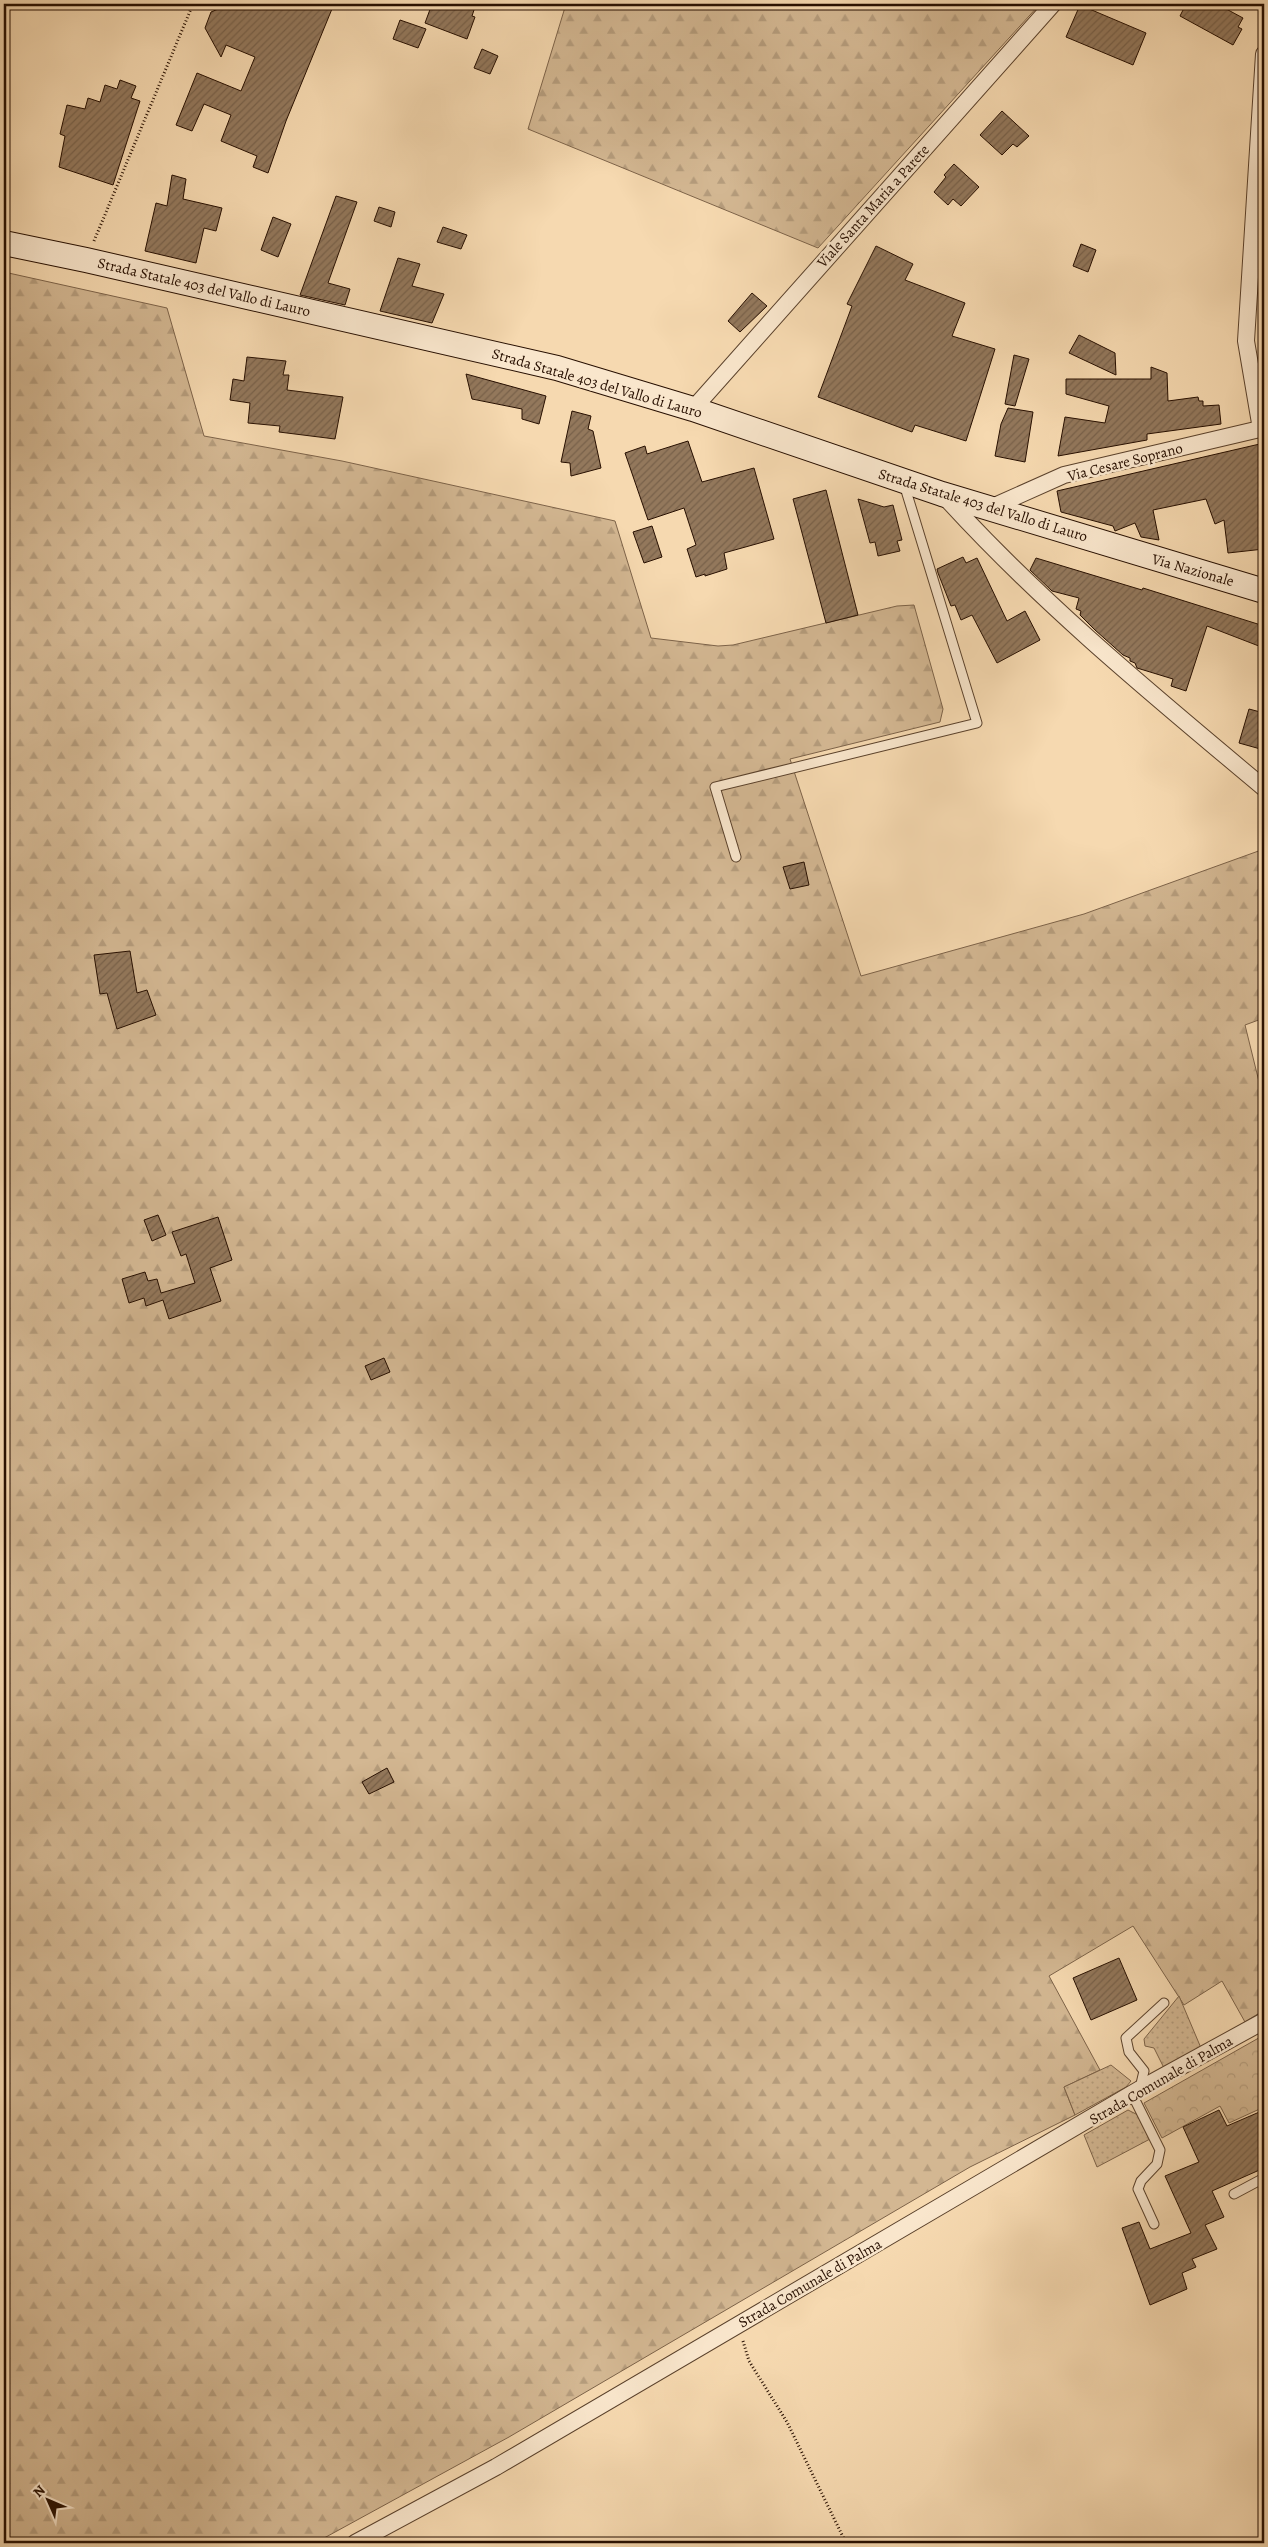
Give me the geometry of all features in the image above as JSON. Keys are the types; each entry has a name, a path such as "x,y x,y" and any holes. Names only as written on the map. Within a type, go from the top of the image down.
{"main road":[{"name":"Strada Statale 403 del Vallo di Lauro","path":"4,243 557,368 693,409 904,482 1122,548"},
{"name":"Via Nazionale","path":"1122,548 1264,590"}],"street":[{"name":"Viale Santa Maria a Parete","path":"693,409 1053,4"},
{"path":"1262,429 1246,341 1264,54"},
{"name":"Via Cesare Soprano","path":"990,508 1064,475 1262,429"},
{"path":"942,494 977,532 1108,658 1264,788"},
{"name":"Strada Comunale di Palma","path":"355,2543 496,2467 1136,2091 1264,2021"}],"lane":[{"path":"736,857 715,787 977,723 904,482"},
{"path":"1154,2224 1138,2189 1141,2181 1157,2164 1160,2150 1136,2091 1144,2071 1129,2052 1126,2038 1164,2003"},
{"path":"1234,2194 1264,2178"}],"path":[{"path":"86,260 193,4"},
{"path":"738,2326 750,2361 787,2422 846,2543"}],"green space":[{"path":"566,4 1040,4 818,248 528,129"},
{"path":"4,272 167,308 204,436 342,461 615,521 651,638 718,646 733,645 897,606 914,605 943,709 940,722 790,759 861,976 1084,914 1264,849 1264,1018 1245,1025 1264,1102 1264,2010 1245,2022 1222,1981 1184,2005 1133,1926 1049,1976 1100,2070 1064,2087 1075,2115 970,2167 509,2437 315,2543 4,2543"},
{"path":"1179,1996 1201,2048 1164,2068 1154,2048 1145,2046 1144,2039"},
{"path":"1264,2035 1264,2107 1229,2123 1220,2106 1162,2138 1144,2103"},
{"path":"1111,2065 1131,2081 1126,2087 1075,2115 1064,2087"},
{"path":"1128,2110 1138,2115 1150,2139 1097,2167 1084,2135"}],"building":[{"path":"230,4 246,4 260,9 261,4 334,4 286,121 268,173 253,167 257,156 221,141 231,115 204,104 192,131 176,125 197,73 241,91 255,57 226,45 221,57 205,28 211,12"},
{"path":"432,4 476,4 472,16 475,17 467,39 425,23"},
{"path":"1186,4 1217,4 1243,18 1238,27 1242,29 1233,45 1180,16"},
{"path":"1080,5 1146,33 1133,65 1066,37"},
{"path":"400,20 426,29 418,48 393,39"},
{"path":"482,49 498,56 490,74 474,68"},
{"path":"120,80 136,86 131,98 140,101 113,185 59,167 65,136 60,134 67,105 85,109 88,98 100,102 105,85 117,89"},
{"path":"1002,111 1029,136 1017,147 1013,144 1002,155 980,135"},
{"path":"954,164 979,187 961,206 953,199 948,205 934,192 946,177 944,175"},
{"path":"172,175 186,179 183,199 222,208 216,231 204,228 196,263 145,251 156,203 167,206"},
{"path":"336,196 357,202 328,283 350,289 345,305 300,295"},
{"path":"379,207 395,212 391,227 374,221"},
{"path":"273,217 291,224 278,257 261,250"},
{"path":"443,227 467,235 461,249 437,242"},
{"path":"1081,244 1096,250 1088,272 1073,266"},
{"path":"876,246 913,264 905,280 965,303 952,336 995,349 966,441 915,425 912,432 818,397 852,306 847,304"},
{"path":"398,258 420,264 412,286 444,294 432,323 380,311"},
{"path":"752,293 767,306 740,332 728,321"},
{"path":"1079,335 1115,353 1116,375 1069,353"},
{"path":"1014,355 1029,359 1015,406 1005,404"},
{"path":"247,357 286,361 283,375 289,375 287,390 343,397 335,439 279,432 280,426 248,423 250,403 230,400 233,379 244,381"},
{"path":"1151,367 1167,373 1168,401 1198,397 1199,401 1203,401 1203,406 1219,405 1221,424 1147,434 1147,440 1058,456 1065,417 1105,423 1109,406 1066,394 1066,379 1151,379"},
{"path":"466,374 546,396 539,424 522,419 522,409 472,399"},
{"path":"1008,408 1033,412 1025,462 995,456 1001,424"},
{"path":"572,411 591,416 588,429 593,431 601,468 571,476 570,463 561,462"},
{"path":"688,441 702,482 754,468 774,539 724,553 727,569 696,577 687,549 696,545 684,508 648,520 625,453 645,446 647,454"},
{"path":"1264,443 1264,549 1228,553 1224,520 1215,524 1206,499 1153,510 1159,540 1141,537 1135,523 1115,531 1113,526 1061,512 1057,491"},
{"path":"826,490 858,615 826,623 793,499"},
{"path":"858,499 884,507 893,505 902,540 897,541 900,551 878,556 875,542 870,543"},
{"path":"652,526 662,557 644,563 633,532"},
{"path":"963,557 966,563 977,558 1007,621 1025,611 1040,640 997,663 972,615 961,620 955,605 951,606 938,573 937,569"},
{"path":"1036,558 1142,590 1143,588 1264,626 1264,648 1207,626 1186,691 1171,686 1173,679 1137,668 1135,663 1130,661 1130,658 1123,655 1095,630 1080,615 1081,611 1076,609 1079,598 1052,591 1030,570"},
{"path":"1249,709 1264,713 1264,750 1239,743"},
{"path":"804,862 809,885 790,889 783,867"},
{"path":"130,951 137,993 147,990 156,1015 117,1029 107,993 100,994 94,955"},
{"path":"158,1215 166,1235 152,1241 144,1220"},
{"path":"218,1217 232,1260 210,1268 221,1301 169,1319 163,1300 146,1306 144,1298 129,1303 122,1279 145,1272 148,1281 157,1279 161,1293 195,1283 186,1254 181,1256 172,1232"},
{"path":"384,1358 390,1372 371,1380 365,1366"},
{"path":"387,1768 394,1782 369,1794 362,1782"},
{"path":"1119,1958 1137,2000 1091,2020 1073,1978"},
{"path":"1219,2110 1227,2126 1264,2110 1264,2168 1212,2191 1224,2217 1205,2225 1217,2249 1192,2259 1196,2267 1182,2273 1187,2289 1150,2305 1122,2228 1139,2222 1150,2249 1191,2233 1165,2176 1199,2162 1183,2127"}]}
